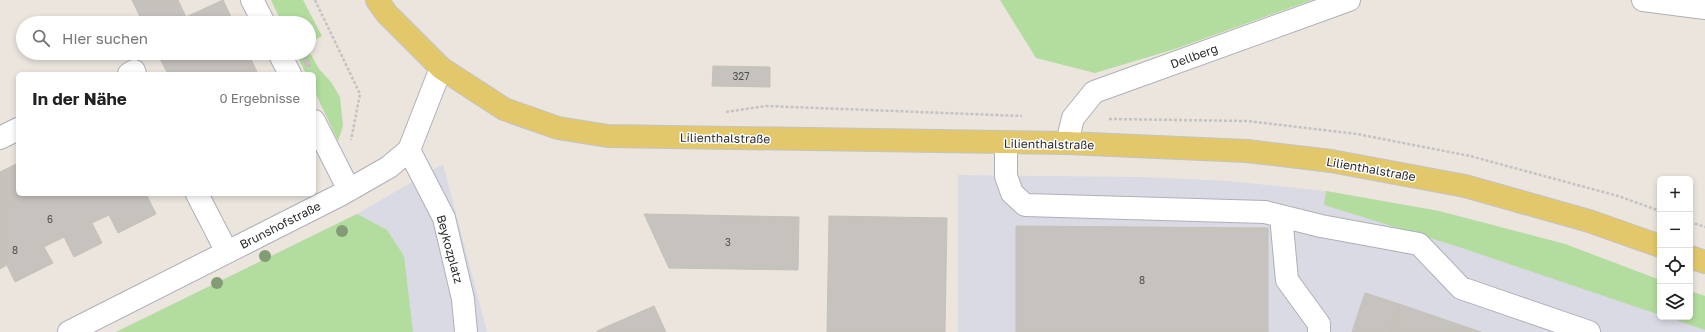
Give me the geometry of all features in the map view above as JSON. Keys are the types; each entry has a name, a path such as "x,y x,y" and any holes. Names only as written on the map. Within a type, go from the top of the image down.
{"main road":[{"name":"Lilienthalstraße","path":"377,0 387,14 441,68 504,109 558,128 608,136 1067,143 1248,151 1331,160 1465,186 1589,221 1657,245"},
{"path":"1693,258 1705,262"}],"street":[{"path":"252,0 260,16"},
{"name":"Dellberg","path":"1067,143 1073,118 1094,92 1349,0"},
{"path":"1643,0 1705,8"},
{"path":"283,60 289,72"},
{"name":"Brunshofstraße","path":"69,332 349,190 389,167 409,150 441,68"},
{"path":"316,125 349,190"},
{"path":"0,138 16,130"},
{"path":"1006,143 1006,176 1012,193 1025,205 1265,212 1321,226 1419,244 1461,288 1589,332"},
{"name":"Beykozplatz","path":"409,150 444,218 463,300 466,332"},
{"path":"198,196 227,252"},
{"path":"1281,216 1287,280 1319,324 1319,332"}],"path":[{"path":"315,0 360,94 351,144"},
{"path":"1693,223 1705,227"}],"shaded area":[{"path":"443,164 487,332 116,332 357,214"},
{"path":"958,175 1141,177 1229,181 1326,191 1439,211 1565,244 1657,279 1657,320 1693,320 1693,292 1705,296 1705,332 958,332"}],"green space":[{"path":"271,0 303,0 311,16 279,16"},
{"path":"1000,0 1312,0 1175,49 1095,73 1036,58"},
{"path":"316,25 322,36 316,39"},
{"path":"299,60 314,60 319,69 331,82 340,97 343,126 338,141 316,94 316,72 305,72"},
{"path":"1326,191 1439,211 1565,244 1657,279 1657,314 1456,246 1324,205"},
{"path":"357,214 387,230 404,256 413,332 116,332"},
{"path":"1693,292 1705,296 1705,330 1676,320 1693,320"}],"building":[{"path":"132,0 178,0 186,16 140,16"},
{"path":"223,0 231,16 188,16"},
{"path":"161,60 251,60 257,72 167,72"},
{"path":"303,60 308,60 311,66 306,67"},
{"path":"713,66 770,67 770,87 712,86"},
{"path":"16,164 16,196 147,196 156,214 118,233 109,215 92,223 102,243 74,257 64,237 44,247 53,263 15,282 7,265 0,269 0,172"},
{"path":"644,214 799,217 798,270 669,268"},
{"path":"829,216 947,218 945,332 827,332"},
{"path":"1016,226 1268,228 1268,332 1016,332"},
{"path":"1365,293 1399,304 1390,332 1352,332"},
{"path":"1399,304 1481,332 1390,332"},
{"path":"654,306 666,332 597,332 597,331"}]}
